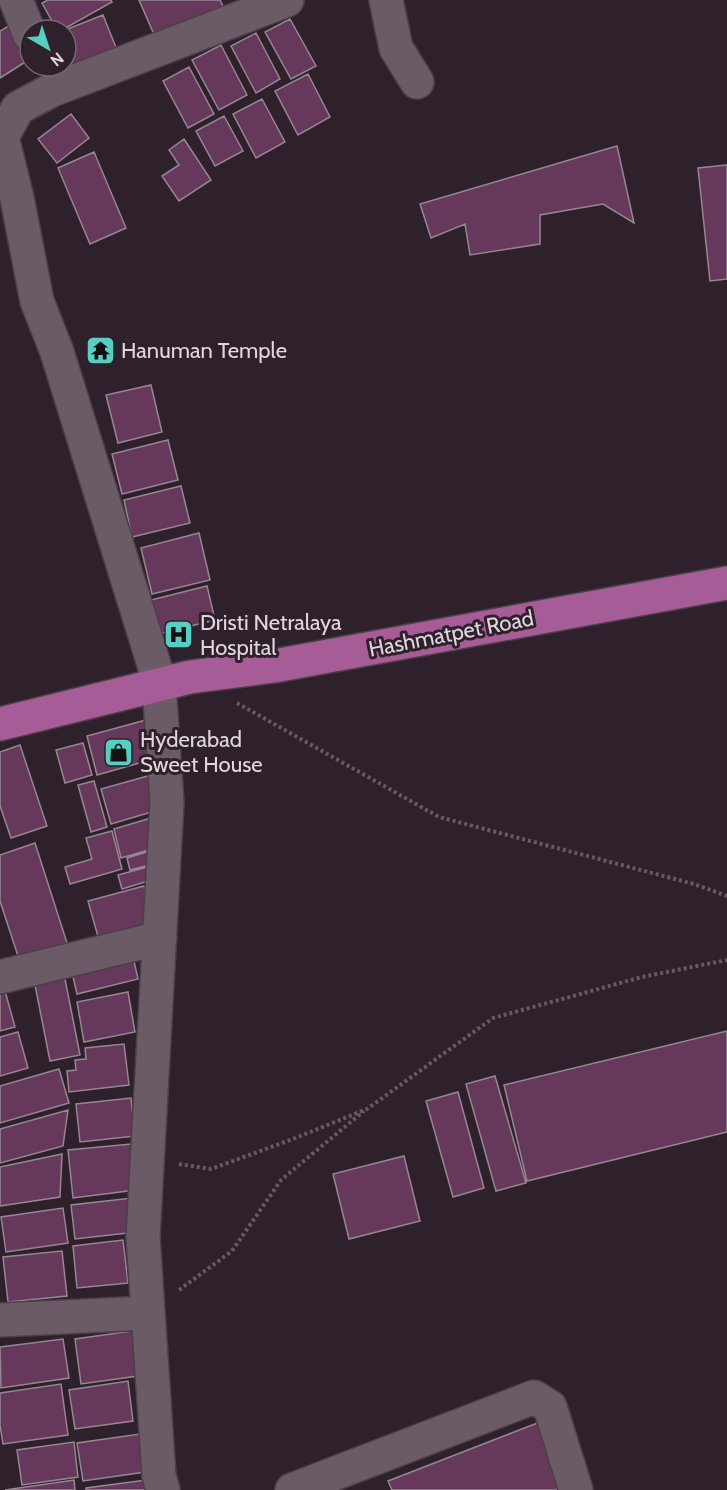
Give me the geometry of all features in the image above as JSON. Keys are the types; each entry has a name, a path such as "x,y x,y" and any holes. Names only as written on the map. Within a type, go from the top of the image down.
{"main road":[{"name":"Hashmatpet Road","path":"0,724 210,664 467,613 727,571"},
{"name":"Hashmatpet Road","path":"0,708 169,677 274,666 727,583"}],"street":[{"path":"16,0 23,18"},
{"path":"78,67 247,7 287,0"},
{"path":"386,0 396,48 417,82"},
{"path":"47,78 18,108 2,137 17,198 37,301 57,352 169,677 167,802 162,857 160,938 143,1237 159,1476 163,1490"},
{"path":"0,977 160,938"},
{"path":"0,1320 147,1312"},
{"path":"292,1490 534,1397 550,1407 576,1490"}],"path":[{"path":"169,677 439,817 694,884 727,896"},
{"path":"147,1312 232,1251 281,1180 367,1109 493,1018 642,977 727,960"},
{"path":"146,1159 211,1169 367,1109"}],"building":[{"path":"48,0 111,0 112,2 78,21 78,18 50,18 42,3"},
{"path":"139,0 220,0 224,8 156,39"},
{"path":"103,15 119,55 78,71 78,25"},
{"path":"290,19 316,66 291,79 265,32"},
{"path":"12,24 18,34 18,67 0,78 0,31"},
{"path":"256,33 280,79 256,93 231,46"},
{"path":"221,45 247,95 219,110 192,60"},
{"path":"189,67 214,114 188,128 163,81"},
{"path":"308,74 330,117 298,135 275,91"},
{"path":"262,99 285,142 256,158 233,114"},
{"path":"71,114 89,138 57,163 38,139"},
{"path":"224,116 243,151 215,166 196,131"},
{"path":"184,139 211,180 179,201 162,176 179,165 169,150"},
{"path":"617,146 634,223 603,204 540,215 540,244 470,255 465,224 431,238 420,204"},
{"path":"94,152 126,228 90,244 58,168"},
{"path":"727,165 727,279 710,281 698,168"},
{"path":"151,385 162,432 118,443 106,395"},
{"path":"168,440 178,480 122,494 112,454"},
{"path":"181,486 190,523 132,537 124,500"},
{"path":"199,533 210,580 152,594 141,548"},
{"path":"207,586 215,620 147,637 139,603"},
{"path":"146,720 157,758 97,775 87,736"},
{"path":"83,743 92,775 65,783 56,750"},
{"path":"20,745 47,826 11,838 0,806 0,752"},
{"path":"155,774 165,808 111,824 101,789"},
{"path":"94,781 107,827 91,832 78,785"},
{"path":"151,818 159,847 121,858 114,829"},
{"path":"112,831 122,869 70,884 65,867 92,859 86,838"},
{"path":"35,843 67,943 19,959 0,901 0,855"},
{"path":"153,850 157,863 130,870 127,858"},
{"path":"151,866 155,879 122,889 118,875"},
{"path":"144,886 157,930 101,947 88,901"},
{"path":"132,952 138,979 77,994 71,968"},
{"path":"64,974 80,1055 50,1061 34,980"},
{"path":"5,991 15,1027 0,1031 0,992"},
{"path":"128,992 135,1032 84,1042 77,1002"},
{"path":"727,1031 727,1132 527,1181 504,1085"},
{"path":"18,1032 28,1068 0,1076 0,1037"},
{"path":"124,1044 129,1085 69,1092 67,1071 76,1070 75,1060 86,1059 85,1048"},
{"path":"59,1069 69,1103 0,1123 0,1086"},
{"path":"495,1076 526,1183 496,1191 466,1084"},
{"path":"458,1092 484,1188 453,1197 426,1101"},
{"path":"131,1098 135,1136 80,1142 76,1104"},
{"path":"68,1110 63,1146 0,1163 0,1129"},
{"path":"131,1144 136,1190 73,1198 68,1150"},
{"path":"62,1154 60,1197 0,1206 0,1167"},
{"path":"404,1156 420,1221 349,1239 333,1174"},
{"path":"132,1198 136,1232 75,1239 71,1205"},
{"path":"63,1208 68,1243 6,1252 1,1217"},
{"path":"123,1240 128,1283 77,1288 73,1246"},
{"path":"62,1251 67,1296 8,1302 3,1257"},
{"path":"132,1331 138,1376 81,1384 75,1339"},
{"path":"63,1339 69,1378 1,1388 0,1347"},
{"path":"128,1381 133,1421 75,1429 69,1390"},
{"path":"61,1384 68,1435 3,1444 0,1425 0,1393"},
{"path":"540,1422 566,1490 392,1490 388,1481"},
{"path":"140,1434 145,1472 83,1481 77,1443"},
{"path":"74,1442 78,1477 22,1485 17,1450"},
{"path":"74,1480 75,1490 5,1490"},
{"path":"146,1480 147,1490 86,1490 86,1488"}],"place":[{"name":"Hanuman Temple","path":"100,350"},
{"name":"Dristi Netralaya Hospital","path":"179,635"},
{"name":"Hyderabad Sweet House","path":"119,752"}]}
